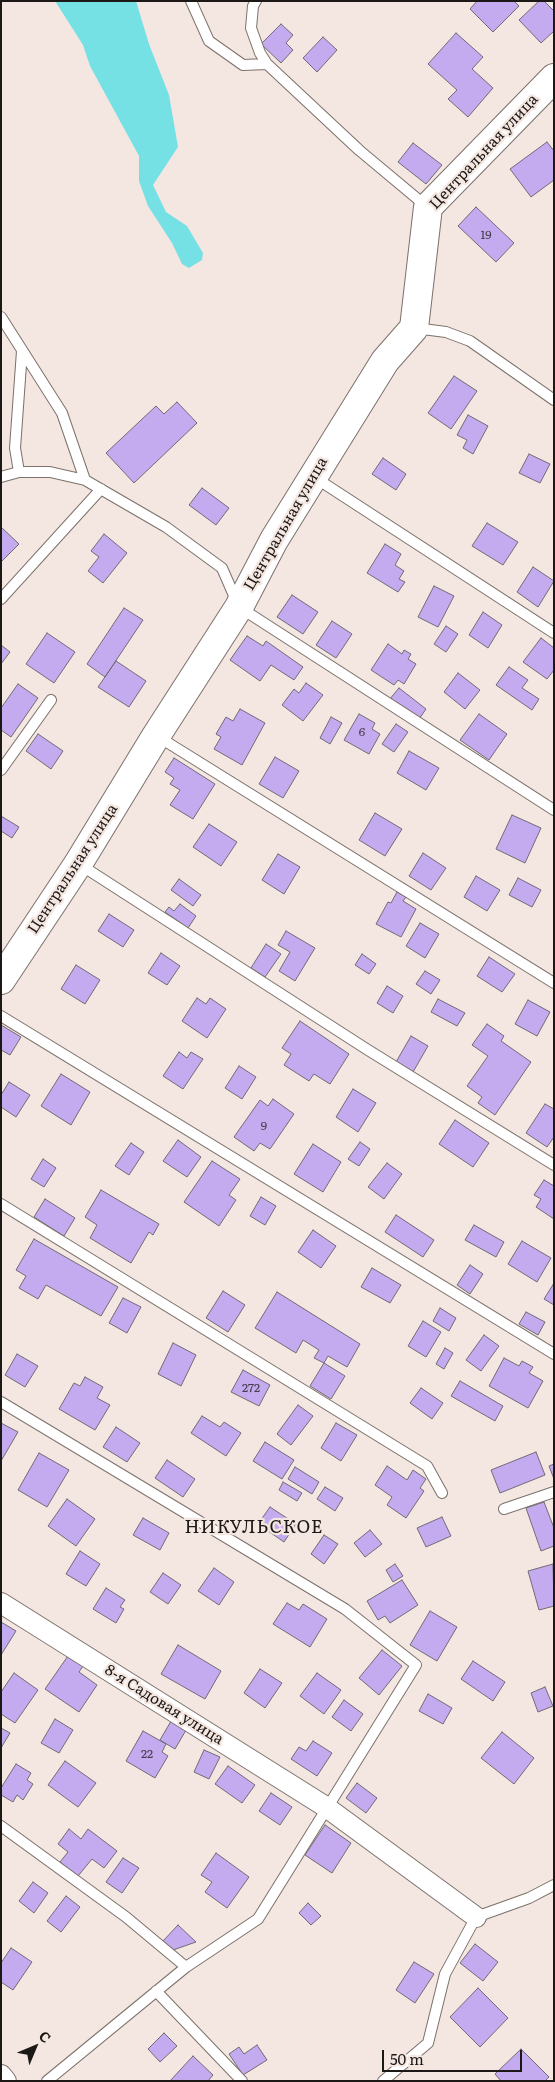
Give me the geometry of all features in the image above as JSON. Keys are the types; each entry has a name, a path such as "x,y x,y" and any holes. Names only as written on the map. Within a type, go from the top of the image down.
{"street":[{"name":"Центральная улица","path":"1,980 78,864 156,736 239,607 274,540 384,361 414,328 428,207 554,78"},
{"name":"8-я Садовая улица","path":"1,1603 326,1807 476,1917"},
{"path":"1,2075 6,2081"}],"lane":[{"path":"191,1 209,41 243,65 267,64"},
{"path":"256,1 252,6 251,28 260,53 267,64 359,150 428,207"},
{"path":"1,318 62,413 85,480"},
{"path":"414,328 446,332 470,341 554,400"},
{"path":"19,472 15,448 22,351"},
{"path":"1,477 19,472 50,472 85,480 166,527 222,568 239,607 554,810"},
{"path":"313,476 554,633"},
{"path":"1,599 100,489"},
{"path":"1,770 51,700"},
{"path":"156,736 554,982"},
{"path":"78,864 368,1050 554,1165"},
{"path":"1,1016 554,1354"},
{"path":"1,1204 427,1466 442,1493"},
{"path":"1,1402 345,1608 416,1665 258,1919 186,1966 47,2081"},
{"path":"504,1509 554,1492"},
{"path":"1,1826 126,1917 186,1966"},
{"path":"383,2081 428,2044 445,1974 476,1917 529,1898 554,1885"},
{"path":"156,1991 242,2081"}],"water":[{"path":"55,1 136,1 149,44 169,95 178,147 153,185 166,212 187,226 203,253 202,260 189,268 182,264 172,243 148,206 139,181 139,156 90,66 83,45"}],"building":[{"path":"477,1 514,1 519,6 493,32 470,9"},
{"path":"539,1 544,1 554,11 554,31 541,43 519,20"},
{"path":"281,24 293,35 286,43 293,50 281,63 261,44"},
{"path":"456,33 483,57 472,69 493,88 468,117 448,99 457,90 428,64"},
{"path":"323,37 337,50 317,72 303,58"},
{"path":"547,142 554,151 554,180 531,197 510,169"},
{"path":"413,143 442,165 426,184 398,162"},
{"path":"476,207 514,243 496,262 458,226"},
{"path":"454,376 477,391 451,429 428,413"},
{"path":"177,402 197,423 134,483 106,453 156,406 164,414"},
{"path":"468,415 488,426 473,454 463,448 467,440 457,435"},
{"path":"529,454 550,464 540,483 519,473"},
{"path":"383,458 406,474 396,490 372,474"},
{"path":"202,488 229,508 216,525 189,505"},
{"path":"487,523 518,542 503,565 472,546"},
{"path":"1,527 19,544 1,562"},
{"path":"104,534 127,553 103,583 88,571 99,557 91,551"},
{"path":"385,544 401,554 395,565 404,571 399,579 405,582 398,592 367,573"},
{"path":"533,567 554,581 538,607 517,592"},
{"path":"434,586 454,596 438,627 418,617"},
{"path":"292,595 318,612 303,634 277,617"},
{"path":"124,608 143,620 105,677 87,664"},
{"path":"483,612 502,625 488,648 469,635"},
{"path":"332,621 352,634 336,658 316,645"},
{"path":"446,626 458,634 446,652 434,644"},
{"path":"47,633 75,652 54,683 26,664"},
{"path":"247,636 263,646 266,641 303,667 294,680 271,665 260,681 230,660"},
{"path":"541,638 554,648 554,670 547,679 523,662"},
{"path":"388,644 402,654 404,650 411,654 408,659 416,664 404,684 398,680 394,685 371,670"},
{"path":"1,645 10,652 1,664"},
{"path":"116,661 146,681 129,707 98,687"},
{"path":"509,667 528,680 522,688 539,699 532,710 496,685"},
{"path":"458,673 480,690 465,709 444,692"},
{"path":"306,683 323,695 303,721 282,705 294,689 299,693"},
{"path":"18,684 38,698 11,737 1,730 1,708"},
{"path":"399,688 426,709 417,722 389,700"},
{"path":"240,709 265,723 242,765 214,749 221,737 216,734 226,717 233,721"},
{"path":"359,714 375,723 372,729 380,734 369,754 344,740"},
{"path":"479,714 507,734 489,760 460,740"},
{"path":"331,717 342,723 330,744 320,738"},
{"path":"396,724 408,732 394,752 382,744"},
{"path":"38,734 63,751 51,769 26,751"},
{"path":"409,751 439,768 426,790 397,773"},
{"path":"275,757 299,771 283,798 259,784"},
{"path":"174,758 215,784 193,819 170,805 180,790 170,784 174,778 165,772"},
{"path":"375,813 402,829 385,856 359,840"},
{"path":"512,815 541,828 525,863 496,849"},
{"path":"1,816 19,827 12,838 1,831"},
{"path":"209,824 237,842 221,866 193,847"},
{"path":"423,853 446,868 431,890 409,876"},
{"path":"278,854 300,867 284,894 262,880"},
{"path":"476,876 500,890 487,911 464,897"},
{"path":"518,878 541,890 532,907 509,895"},
{"path":"179,879 201,895 193,906 171,890"},
{"path":"397,892 406,897 403,901 416,909 401,937 376,924 388,902 391,903"},
{"path":"180,904 196,916 188,928 165,912 169,907 174,911"},
{"path":"109,914 134,930 123,947 98,931"},
{"path":"420,923 439,934 425,958 406,946"},
{"path":"286,931 315,948 295,981 279,971 290,952 278,945"},
{"path":"266,944 281,954 265,977 251,968"},
{"path":"161,953 180,966 167,985 148,973"},
{"path":"362,954 376,964 369,974 355,965"},
{"path":"489,957 515,974 502,992 477,976"},
{"path":"76,965 100,980 85,1004 61,989"},
{"path":"425,971 440,980 431,994 416,984"},
{"path":"387,986 403,996 393,1013 377,1003"},
{"path":"197,998 206,1004 210,998 226,1009 207,1038 182,1021"},
{"path":"438,999 465,1013 457,1026 431,1012"},
{"path":"528,1000 550,1012 537,1036 515,1024"},
{"path":"300,1021 349,1054 330,1084 314,1074 309,1081 284,1065 291,1054 282,1048"},
{"path":"487,1024 504,1036 501,1041 531,1062 495,1115 478,1103 482,1097 467,1086 488,1056 472,1045"},
{"path":"1,1025 21,1037 10,1055 1,1050"},
{"path":"411,1036 428,1046 413,1072 396,1062"},
{"path":"179,1052 187,1058 191,1052 203,1059 183,1089 163,1076"},
{"path":"239,1066 256,1077 242,1099 225,1088"},
{"path":"61,1074 90,1092 71,1125 41,1106"},
{"path":"9,1082 30,1095 16,1117 1,1107 1,1095"},
{"path":"353,1089 376,1103 358,1132 336,1117"},
{"path":"273,1099 294,1114 270,1149 260,1143 254,1151 234,1137 260,1100 268,1106"},
{"path":"545,1104 554,1109 554,1137 547,1147 526,1133"},
{"path":"455,1120 489,1143 473,1167 439,1144"},
{"path":"178,1140 201,1157 187,1177 163,1161"},
{"path":"360,1142 370,1149 359,1166 348,1159"},
{"path":"131,1143 144,1152 129,1175 115,1166"},
{"path":"313,1144 341,1162 323,1192 294,1174"},
{"path":"43,1159 56,1168 44,1187 31,1179"},
{"path":"212,1161 240,1179 229,1195 236,1200 219,1226 184,1202"},
{"path":"387,1163 402,1174 384,1199 368,1187"},
{"path":"544,1180 554,1186 554,1219 536,1207 541,1199 534,1195"},
{"path":"101,1190 159,1224 153,1235 149,1232 131,1263 90,1238 97,1225 85,1217"},
{"path":"261,1197 276,1206 265,1225 250,1216"},
{"path":"45,1199 75,1218 64,1236 34,1217"},
{"path":"396,1215 434,1240 423,1257 385,1232"},
{"path":"474,1225 504,1242 496,1257 465,1240"},
{"path":"313,1230 336,1246 321,1268 298,1252"},
{"path":"34,1239 118,1287 101,1316 46,1285 38,1299 19,1288 26,1276 16,1270"},
{"path":"522,1241 551,1258 537,1282 508,1264"},
{"path":"470,1265 483,1274 470,1294 457,1285"},
{"path":"372,1268 401,1285 390,1303 361,1287"},
{"path":"554,1283 554,1305 544,1299"},
{"path":"223,1291 245,1305 228,1332 206,1318"},
{"path":"277,1292 360,1344 347,1367 328,1356 324,1363 314,1358 319,1350 303,1340 296,1353 255,1328"},
{"path":"123,1298 141,1307 127,1333 109,1323"},
{"path":"440,1308 456,1318 449,1331 433,1321"},
{"path":"526,1312 545,1322 538,1335 519,1324"},
{"path":"423,1321 441,1332 426,1357 408,1346"},
{"path":"484,1335 499,1346 481,1371 466,1360"},
{"path":"173,1343 196,1355 181,1386 158,1374"},
{"path":"445,1348 453,1353 444,1369 436,1364"},
{"path":"17,1354 38,1366 25,1387 5,1375"},
{"path":"504,1358 519,1366 522,1361 533,1367 529,1373 543,1381 528,1408 489,1386"},
{"path":"324,1363 345,1376 331,1399 310,1386"},
{"path":"243,1370 270,1385 259,1406 231,1392"},
{"path":"85,1377 103,1387 97,1398 110,1405 95,1430 59,1409 74,1383 80,1386"},
{"path":"460,1381 503,1406 495,1421 451,1396"},
{"path":"421,1388 443,1403 432,1419 410,1403"},
{"path":"298,1405 313,1416 291,1445 277,1434"},
{"path":"202,1416 220,1427 224,1422 241,1433 226,1456 191,1433"},
{"path":"1,1423 18,1432 1,1461"},
{"path":"336,1423 357,1435 341,1461 321,1448"},
{"path":"116,1427 140,1443 127,1462 103,1447"},
{"path":"265,1442 294,1460 282,1479 253,1461"},
{"path":"536,1452 545,1475 500,1493 491,1470"},
{"path":"39,1453 69,1470 47,1507 18,1490"},
{"path":"167,1460 195,1479 183,1497 155,1478"},
{"path":"554,1464 554,1479 549,1466"},
{"path":"387,1466 407,1480 413,1470 426,1479 420,1488 424,1491 406,1518 387,1505 392,1497 375,1485"},
{"path":"295,1467 319,1482 312,1494 288,1479"},
{"path":"283,1482 302,1493 297,1501 279,1490"},
{"path":"325,1487 343,1498 335,1511 317,1499"},
{"path":"67,1499 95,1519 76,1546 48,1526"},
{"path":"544,1502 554,1528 554,1546 541,1551 526,1508"},
{"path":"270,1507 296,1524 284,1542 258,1524"},
{"path":"442,1517 451,1536 426,1547 417,1528"},
{"path":"143,1518 169,1533 160,1550 133,1535"},
{"path":"370,1530 382,1544 365,1557 354,1543"},
{"path":"324,1535 338,1544 324,1564 311,1554"},
{"path":"80,1551 100,1564 86,1586 66,1574"},
{"path":"395,1564 403,1576 393,1582 386,1570"},
{"path":"553,1564 554,1606 539,1610 528,1571"},
{"path":"214,1568 234,1582 219,1605 198,1591"},
{"path":"163,1573 181,1585 168,1604 150,1592"},
{"path":"402,1580 418,1605 390,1623 385,1616 378,1620 367,1601"},
{"path":"106,1588 125,1600 120,1607 124,1609 116,1623 93,1609"},
{"path":"287,1603 299,1610 303,1604 327,1619 310,1647 273,1624"},
{"path":"430,1611 457,1627 437,1661 410,1645"},
{"path":"1,1622 16,1631 1,1655"},
{"path":"178,1645 221,1671 205,1699 161,1674"},
{"path":"382,1650 402,1666 379,1695 359,1678"},
{"path":"70,1653 85,1663 79,1672 97,1685 79,1712 45,1689"},
{"path":"473,1661 505,1682 493,1701 461,1679"},
{"path":"260,1669 282,1683 265,1708 244,1693"},
{"path":"14,1673 38,1690 15,1723 1,1714 1,1692"},
{"path":"317,1673 341,1690 324,1714 300,1696"},
{"path":"545,1687 553,1706 538,1712 531,1693"},
{"path":"428,1694 452,1708 443,1724 419,1711"},
{"path":"344,1700 363,1714 351,1731 332,1717"},
{"path":"174,1716 189,1725 175,1749 160,1740"},
{"path":"55,1719 73,1730 59,1753 41,1743"},
{"path":"1,1728 10,1733 1,1748"},
{"path":"143,1731 166,1744 162,1752 168,1756 155,1778 126,1761"},
{"path":"502,1732 534,1758 514,1784 481,1758"},
{"path":"313,1741 332,1753 317,1776 291,1759 299,1747 306,1751"},
{"path":"204,1750 220,1757 209,1779 194,1772"},
{"path":"65,1761 96,1783 78,1807 48,1785"},
{"path":"16,1764 31,1773 27,1780 33,1784 23,1800 17,1795 13,1802 1,1795 1,1788"},
{"path":"228,1766 255,1785 242,1803 215,1784"},
{"path":"357,1783 377,1798 366,1813 346,1798"},
{"path":"271,1793 292,1807 280,1825 259,1811"},
{"path":"325,1825 351,1843 332,1873 305,1855"},
{"path":"69,1829 81,1839 88,1829 117,1851 104,1868 92,1859 78,1876 60,1862 68,1852 58,1844"},
{"path":"216,1853 249,1877 227,1908 205,1892 212,1882 201,1875"},
{"path":"123,1858 139,1868 122,1893 106,1882"},
{"path":"33,1882 48,1893 34,1913 19,1901"},
{"path":"66,1896 80,1907 61,1932 47,1921"},
{"path":"308,1903 321,1916 311,1925 299,1913"},
{"path":"178,1925 196,1942 173,1950 163,1941"},
{"path":"475,1944 498,1962 483,1981 460,1963"},
{"path":"11,1948 32,1962 13,1990 1,1982 1,1963"},
{"path":"414,1962 434,1974 415,2003 396,1990"},
{"path":"478,1988 508,2018 480,2047 450,2017"},
{"path":"164,2033 177,2046 160,2062 148,2049"},
{"path":"257,2045 267,2060 243,2075 229,2054 239,2047 244,2054"},
{"path":"521,2049 549,2077 545,2081 501,2081 495,2074"},
{"path":"193,2056 213,2075 208,2081 170,2081"}],"district":[{"name":"НИКУЛЬСКОЕ","path":"254,1528"}]}
